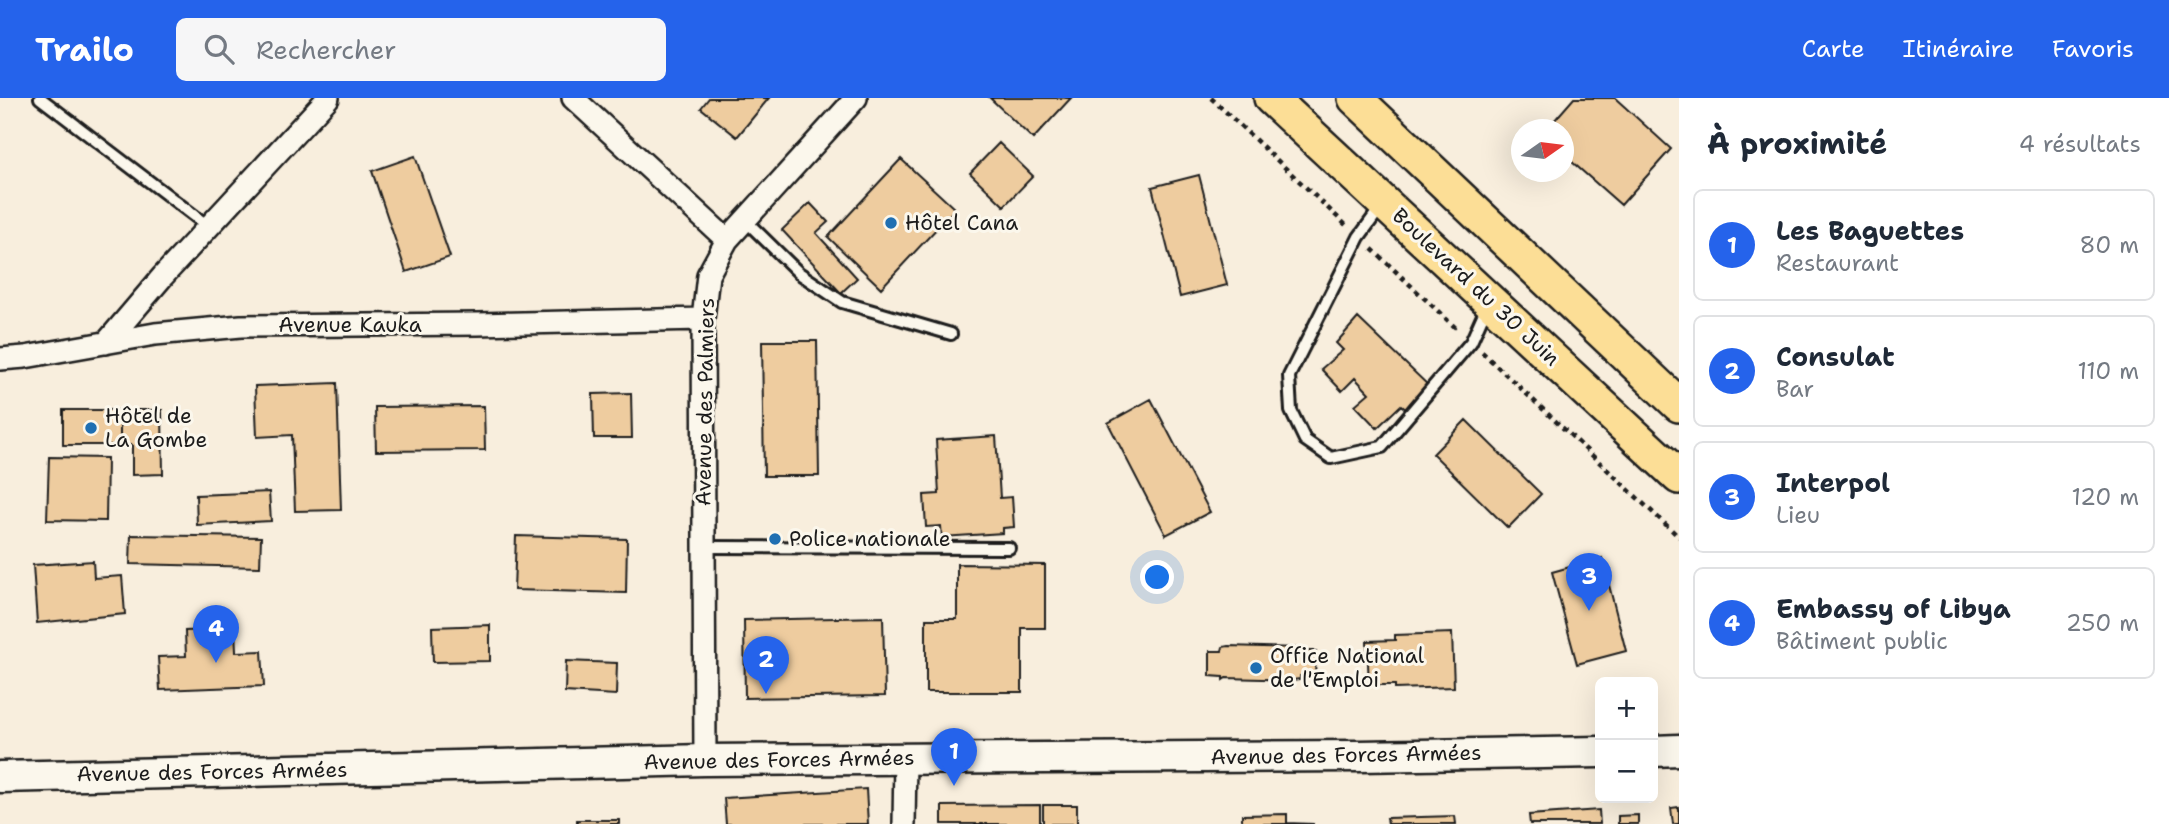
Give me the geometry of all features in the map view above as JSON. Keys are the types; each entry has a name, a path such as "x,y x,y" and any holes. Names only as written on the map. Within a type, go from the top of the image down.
{"main road":[{"name":"Boulevard du 30 Juin","path":"1271,98 1671,469"},
{"path":"1355,98 1679,405"}],"street":[{"path":"106,343 163,276 328,98"},
{"path":"573,98 727,240"},
{"name":"Avenue des Palmiers","path":"705,760 703,319 708,275 727,240 856,98"},
{"name":"Avenue Kauka","path":"0,359 155,334 241,326 703,319"},
{"path":"1658,751 1679,750"},
{"name":"Avenue des Forces Armées","path":"0,777 705,760 1595,752"},
{"path":"904,824 905,759"}],"lane":[{"path":"40,98 209,227"},
{"path":"1385,202 1359,237 1289,376 1291,411 1305,440 1331,457 1382,447 1471,342 1490,300"},
{"path":"745,220 799,273 842,302 951,334"},
{"path":"704,547 1009,548"}],"path":[{"path":"1211,98 1679,537"}],"building":[{"path":"709,98 769,98 737,137 701,108"},
{"path":"990,98 1071,98 1033,139"},
{"path":"1574,98 1615,98 1671,149 1621,205 1574,164 1574,119 1556,119"},
{"path":"999,143 1033,176 1004,206 970,173"},
{"path":"415,156 450,257 406,272 372,171"},
{"name":"Hôtel Cana","path":"901,159 955,209 881,288 828,237"},
{"path":"1199,175 1227,285 1180,297 1152,187"},
{"path":"810,203 828,222 816,233 857,278 841,293 782,230"},
{"path":"1358,318 1431,388 1409,412 1401,405 1377,428 1355,405 1369,393 1355,378 1342,391 1321,369 1343,350 1336,343"},
{"path":"762,341 817,341 819,476 764,476"},
{"path":"337,383 341,510 295,511 292,435 257,437 255,386"},
{"path":"631,393 632,438 594,438 593,394"},
{"path":"1151,399 1210,512 1166,535 1108,423"},
{"path":"484,406 485,450 376,451 375,407"},
{"path":"63,410 120,410 120,445 63,445"},
{"path":"120,410 162,410 163,474 132,475 132,445 120,445"},
{"path":"1466,420 1541,494 1508,528 1433,454"},
{"path":"996,436 1000,498 1012,497 1014,527 1003,528 1003,533 942,537 941,526 926,527 924,495 939,494 936,440"},
{"path":"49,457 107,458 106,521 47,520"},
{"path":"269,492 271,521 197,525 196,495"},
{"path":"131,535 261,537 260,567 130,564"},
{"path":"516,536 627,539 626,593 514,590"},
{"path":"1602,558 1626,651 1577,664 1552,572"},
{"path":"93,561 94,578 122,576 125,614 37,623 33,565"},
{"path":"957,564 1045,565 1045,628 1022,628 1022,692 926,692 926,619 957,619"},
{"path":"883,617 885,696 745,698 744,620"},
{"path":"490,625 490,661 433,662 432,627"},
{"path":"235,629 236,652 262,651 264,686 160,690 158,657 186,656 185,631"},
{"path":"1452,633 1454,687 1395,689 1395,685 1369,685 1367,641 1395,640 1395,635"},
{"path":"1223,647 1316,651 1315,677 1300,676 1300,679 1293,680 1223,680 1223,677 1210,676 1210,651 1222,651"},
{"path":"566,661 617,663 616,695 565,692"},
{"path":"866,789 868,824 726,824 724,798"},
{"path":"1040,805 1040,824 942,824 942,806"},
{"path":"1043,805 1077,805 1077,824 1043,824"},
{"path":"1679,807 1679,824 1673,824 1671,808"},
{"path":"1599,810 1600,824 1530,824 1529,815"},
{"path":"1287,814 1287,823 1314,824 1242,824 1242,815"},
{"path":"1638,815 1638,824 1618,824 1618,816"},
{"path":"1455,816 1456,824 1388,824 1387,818"},
{"path":"577,820 619,820 619,824 577,824"}],"place":[{"name":"Hôtel Cana","path":"891,223"},
{"name":"Hôtel de La Gombe","path":"91,428"},
{"name":"Police nationale","path":"775,539"},
{"name":"Interpol","path":"1589,611"},
{"name":"Embassy of Libya","path":"216,663"},
{"name":"Office National de l'Emploi","path":"1256,668"},
{"name":"Consulat","path":"766,694"},
{"name":"Les Baguettes","path":"954,786"}]}
